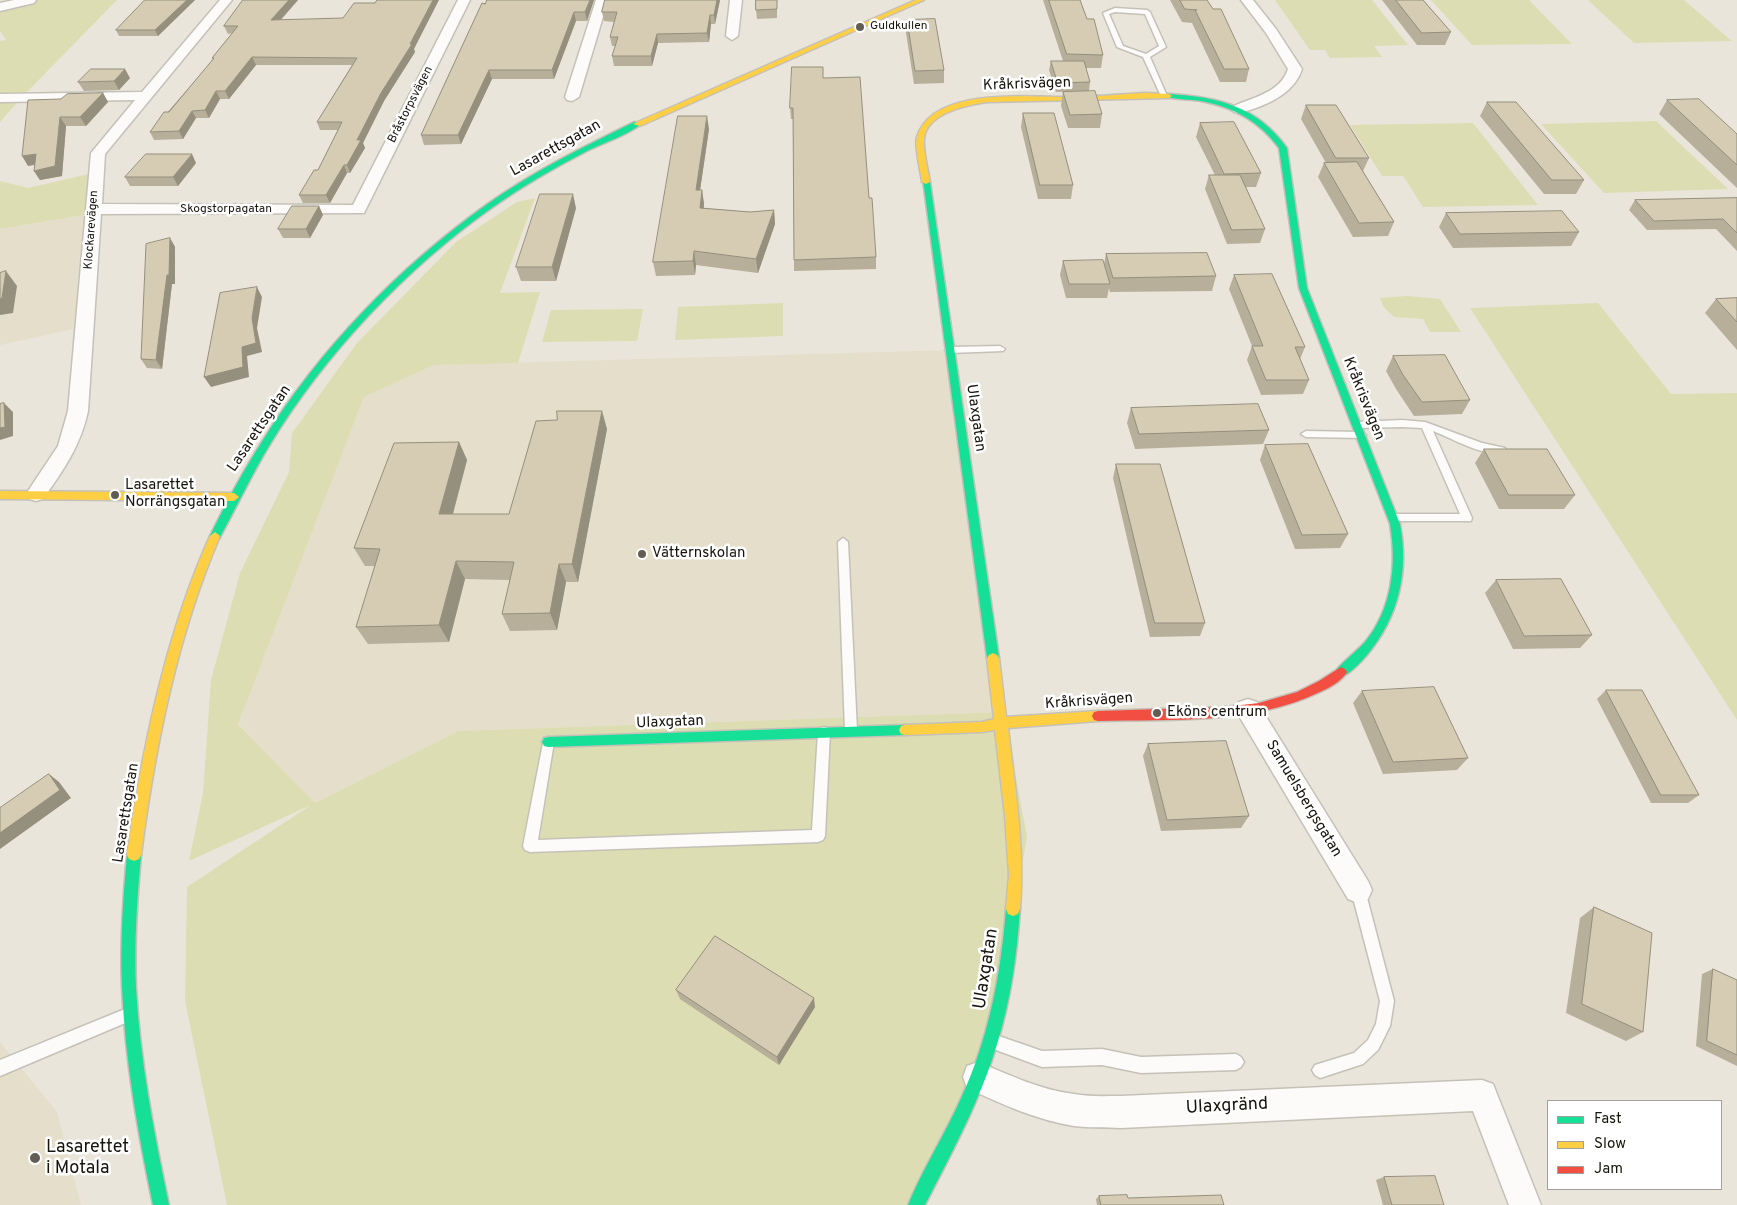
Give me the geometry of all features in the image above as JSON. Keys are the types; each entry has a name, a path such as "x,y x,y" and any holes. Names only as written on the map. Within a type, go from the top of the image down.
{"street":[{"path":"0,7 30,0"},
{"name":"Klockarevägen","path":"36,494 66,451 75,428 78,411 98,153 226,0"},
{"name":"Bråstorpsvägen","path":"358,210 464,0"},
{"path":"572,97 602,0"},
{"path":"732,36 736,0"},
{"name":"Lasarettsgatan","path":"161,1205 150,1157 134,1059 130,1014 127,946 129,904 140,821 158,722 193,588 218,527 273,431 335,351 398,283 437,247 486,208 553,165 619,131 921,0"},
{"path":"1239,109 1284,88 1293,78 1295,69 1272,32 1247,0"},
{"path":"0,98 144,96"},
{"name":"Kråkrisvägen","path":"928,120 947,109 974,102 1164,96 1201,98 1239,109 1266,125 1283,148 1302,288 1393,518 1401,555 1396,588 1387,616 1366,650 1338,675 1300,696 1275,705 1248,710 1131,714 1002,723"},
{"name":"Ulaxgatan","path":"916,1205 958,1122 978,1078 991,1042 1010,948 1016,875 1002,723 920,138 922,129 928,120"},
{"name":"Skogstorpagatan","path":"94,209 358,210"},
{"path":"0,495 234,497"},
{"name":"Samuelsbergsgatan","path":"1248,710 1358,890"},
{"name":"Ulaxgatan","path":"548,742 982,727 1002,723"},
{"name":"Ulaxgränd","path":"978,1078 1007,1092 1035,1101 1075,1110 1121,1112 1482,1095 1525,1205"}],"lane":[{"path":"1146,56 1163,47 1147,12 1115,10 1106,13 1120,48 1146,56 1164,96"},
{"path":"950,350 1000,349"},
{"path":"1393,518 1467,518 1425,425"},
{"path":"1306,434 1425,425 1446,432 1473,445 1487,449 1509,450"},
{"path":"844,542 851,732"},
{"path":"548,742 530,846 818,836 824,732"},
{"path":"1320,1070 1358,1060 1373,1045 1383,1026 1387,1000 1358,890"},
{"path":"0,1068 130,1014"},
{"path":"991,1042 1042,1060 1102,1057 1140,1065 1236,1062"}],"shaded area":[{"path":"102,212 83,327 0,345 0,229"},
{"name":"Vätternskolan","path":"953,350 1004,712 458,731 315,803 238,723 364,397 434,365"},
{"name":"Lasarettet i Motala","path":"0,1042 57,1112 81,1205 0,1205"}],"green space":[{"path":"24,0 117,0 0,122 0,41 6,40 0,31 0,5"},
{"path":"1275,0 1372,0 1408,45 1374,46 1382,57 1330,58 1325,50 1310,50"},
{"path":"1431,0 1529,0 1572,44 1472,45"},
{"path":"1588,0 1684,0 1732,41 1634,43"},
{"path":"1656,121 1728,189 1604,193 1541,124"},
{"path":"1473,123 1538,205 1423,207 1403,176 1382,176 1350,125"},
{"path":"102,171 102,212 0,229 0,181 28,188"},
{"path":"535,198 500,293 540,292 518,363 434,365 364,397 238,724 315,803 458,731 1004,712 1027,837 983,1089 914,1205 227,1205 185,1001 187,887 311,805 189,861 203,793 211,680 240,573 289,472 292,433 357,343 456,242 517,202"},
{"path":"1407,296 1440,299 1461,332 1430,332 1423,319 1394,317 1383,306 1380,298"},
{"path":"783,303 783,336 675,340 678,307"},
{"path":"1598,303 1671,394 1737,393 1737,720 1470,308"},
{"path":"643,309 637,341 542,342 551,310"}],"building":[{"path":"145,0 187,0 155,30 116,30"},
{"path":"243,0 289,0 271,20 343,18 354,3 375,3 377,0 433,0 410,44 412,44 381,93 357,140 361,140 347,165 344,165 326,195 299,195 314,170 318,170 342,122 317,122 357,58 252,57 225,91 216,91 205,110 192,111 179,131 150,132 164,112 169,112 238,26 224,26"},
{"path":"487,0 590,0 585,12 574,12 552,70 489,70 458,135 421,135 482,3 485,4"},
{"path":"605,0 717,0 714,15 710,15 707,33 657,34 651,56 612,56 618,37 610,37 617,12 602,12"},
{"path":"756,0 777,0 777,9 756,10"},
{"path":"1049,0 1080,0 1087,19 1094,19 1103,55 1067,54"},
{"path":"1180,0 1207,0 1213,9 1221,9 1249,69 1224,69 1195,10 1197,10 1185,9"},
{"path":"1396,0 1423,0 1451,32 1422,33"},
{"path":"935,19 944,70 915,71 907,20"},
{"path":"1051,61 1084,61 1090,82 1058,83"},
{"path":"792,67 823,67 823,78 860,77 869,198 872,198 876,257 794,260 793,108 790,108"},
{"path":"91,69 125,69 114,81 78,82"},
{"path":"1095,91 1102,114 1070,115 1063,92"},
{"path":"103,93 80,117 60,117 55,166 34,171 36,154 22,156 28,100 61,99 67,94"},
{"path":"1699,99 1737,134 1737,165 1667,100"},
{"path":"1487,102 1516,102 1584,180 1552,180"},
{"path":"1306,105 1336,105 1369,158 1336,158"},
{"path":"1023,113 1054,113 1073,185 1040,185"},
{"path":"678,116 707,116 696,190 702,190 700,208 750,212 774,210 756,259 694,251 693,261 653,262"},
{"path":"1234,122 1261,173 1224,174 1200,123"},
{"path":"146,154 192,154 173,177 125,177"},
{"path":"1357,162 1394,222 1359,223 1324,163"},
{"path":"1209,175 1240,175 1265,229 1232,230"},
{"path":"540,194 573,194 552,267 516,267"},
{"path":"1737,198 1737,233 1723,219 1654,221 1635,200"},
{"path":"292,206 319,206 306,229 278,229"},
{"path":"1562,211 1579,232 1460,234 1446,213"},
{"path":"170,238 169,275 167,275 156,360 141,359 146,244"},
{"path":"1207,253 1216,276 1113,278 1106,254"},
{"path":"1103,260 1110,284 1069,284 1063,261"},
{"path":"6,271 2,298 0,299 0,273"},
{"path":"1272,274 1305,347 1295,347 1309,380 1266,380 1252,346 1263,346 1234,275"},
{"path":"257,287 252,318 256,343 242,347 243,367 204,377 220,293"},
{"path":"1737,298 1737,322 1716,299"},
{"path":"1445,355 1470,400 1422,402 1403,375 1393,356"},
{"path":"4,403 5,427 0,428 0,404"},
{"path":"1258,404 1269,430 1139,434 1131,408"},
{"path":"557,411 602,411 572,564 559,564 550,613 502,614 514,562 456,561 439,625 356,627 380,549 354,548 394,443 459,442 439,514 509,514 536,421 557,420"},
{"path":"1308,444 1348,534 1302,535 1265,445"},
{"path":"1484,449 1547,449 1575,495 1509,495"},
{"path":"1116,464 1160,464 1205,623 1155,623"},
{"path":"1561,579 1592,635 1524,636 1496,580"},
{"path":"1434,687 1468,758 1393,762 1362,691"},
{"path":"1606,690 1642,690 1699,795 1661,795"},
{"path":"1226,741 1249,816 1167,820 1148,744"},
{"path":"49,774 60,790 0,833 0,808"},
{"path":"1594,907 1652,933 1643,1032 1582,1004"},
{"path":"715,936 814,998 777,1057 676,990"},
{"path":"1713,969 1737,980 1737,1055 1707,1041"},
{"path":"1435,1176 1444,1205 1392,1205 1384,1177"},
{"path":"1127,1195 1128,1198 1221,1195 1224,1205 1101,1205 1099,1196"}],"traffic: fast":[{"path":"1169,96 1202,99 1248,114 1273,134 1283,148 1303,288 1395,524 1399,544 1396,586 1382,625 1371,643 1357,659 1341,672"},
{"path":"215,536 239,488 266,442 297,397 330,354 405,275 488,207 524,183 599,142 637,124"},
{"path":"926,182 993,658"},
{"path":"548,742 905,730"},
{"path":"134,855 128,944 132,1031 144,1118 161,1205"},
{"path":"916,1205 967,1104 991,1041 1006,975 1013,909"}],"traffic: slow":[{"path":"637,124 921,0"},
{"path":"926,182 920,138 929,122 944,111 964,104 1011,98 1073,99 1169,96"},
{"path":"0,495 234,497"},
{"path":"134,855 149,765 172,659 195,585 215,536"},
{"path":"993,658 1012,816 1016,875 1013,909"},
{"path":"905,730 982,727 1002,723 1098,716"}],"traffic: jam":[{"path":"1098,716 1224,712 1259,708 1300,696 1323,685 1341,672"}],"place":[{"name":"Guldkullen","path":"860,27"},
{"name":"Lasarettet Norrängsgatan","path":"115,495"},
{"name":"Vätternskolan","path":"642,554"},
{"name":"Eköns centrum","path":"1157,713"},
{"name":"Lasarettet i Motala","path":"35,1158"}]}
